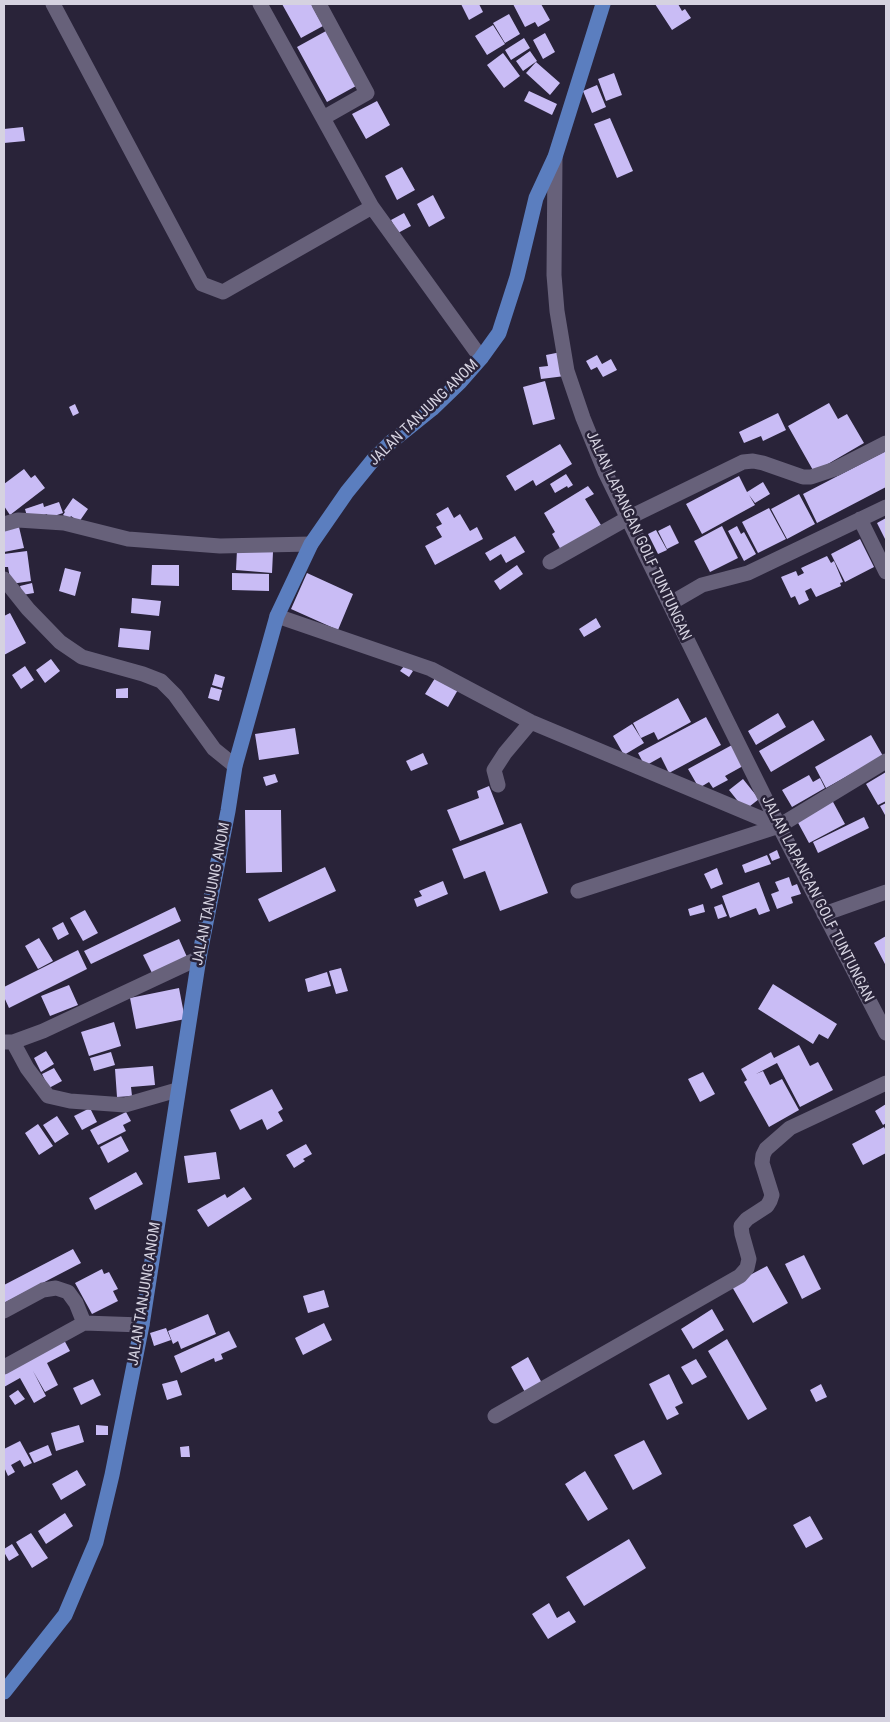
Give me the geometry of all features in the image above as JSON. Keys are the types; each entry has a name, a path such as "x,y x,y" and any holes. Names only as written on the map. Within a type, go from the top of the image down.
{"main road":[{"name":"JALAN LAPANGAN GOLF TUNTUNGAN","path":"555,157 603,4"},
{"name":"JALAN TANJUNG ANOM","path":"4,1692 65,1615 96,1542 112,1475 142,1325 177,1090 199,958 228,811 234,766 277,616 311,544 348,492 374,460 403,431 432,409 460,382 499,334 518,277 536,198 555,157"}],"street":[{"path":"53,4 202,284 223,292 372,207"},
{"path":"260,4 372,207 481,358"},
{"path":"319,4 368,93 323,118"},
{"name":"JALAN LAPANGAN GOLF TUNTUNGAN","path":"555,157 554,275 557,311 567,371 587,427 628,518 779,826 886,1033"},
{"path":"550,562 628,518 743,462 764,463 804,477 811,477 835,468 886,443"},
{"path":"670,603 702,585 748,573 886,507"},
{"path":"860,518 886,572"},
{"path":"4,524 18,520 64,523 128,539 220,546 311,544"},
{"path":"4,578 28,609 60,642 82,657 161,681 175,695 214,749 234,766"},
{"path":"277,616 431,669 531,722 779,826"},
{"path":"498,785 494,771 495,768 531,722"},
{"path":"578,891 779,826 886,761"},
{"path":"824,914 886,892"},
{"path":"177,1090 125,1105 70,1101 48,1096 9,1042 43,1031 199,958"},
{"path":"494,1416 740,1276 747,1268 749,1259 741,1226 746,1219 770,1202 772,1195 762,1163 766,1149 790,1128 886,1083"},
{"path":"4,1311 43,1290 56,1288 68,1292 76,1303 84,1323"},
{"path":"4,1367 84,1323 142,1325"}],"building":[{"path":"282,4 311,4 323,26 301,38"},
{"path":"461,4 479,4 483,12 469,20"},
{"path":"513,4 541,4 550,20 538,27 535,22 525,27"},
{"path":"655,4 678,4 682,11 685,9 691,18 672,30"},
{"path":"509,14 520,34 505,43 493,23"},
{"path":"493,25 505,44 487,55 475,36"},
{"path":"326,31 356,86 327,102 297,47"},
{"path":"545,33 555,52 543,59 533,40"},
{"path":"524,38 530,48 511,60 505,50"},
{"path":"530,51 537,61 523,71 516,61"},
{"path":"503,53 520,76 504,88 487,65"},
{"path":"536,62 560,83 550,95 526,73"},
{"path":"614,73 622,95 606,101 598,79"},
{"path":"597,85 606,107 592,113 583,91"},
{"path":"529,91 557,104 552,115 524,101"},
{"path":"377,101 390,125 366,139 352,114"},
{"path":"610,118 633,171 617,178 594,124"},
{"path":"23,127 25,141 4,143 4,129"},
{"path":"402,167 415,190 397,200 385,176"},
{"path":"433,195 445,218 429,227 417,204"},
{"path":"404,213 411,226 398,233 391,220"},
{"path":"561,352 565,376 541,379 539,367 548,366 546,355"},
{"path":"597,355 602,364 611,359 617,370 603,377 597,367 591,370 586,361"},
{"path":"545,381 555,419 533,425 523,387"},
{"path":"829,403 838,419 847,414 864,443 814,472 788,426"},
{"path":"75,404 79,413 73,416 69,407"},
{"path":"778,413 786,430 763,441 761,436 744,443 739,432"},
{"path":"560,444 572,464 536,486 533,480 515,491 506,476"},
{"path":"886,451 886,487 817,523 803,494"},
{"path":"24,469 31,478 35,475 45,488 10,515 4,506 4,484"},
{"path":"566,474 573,485 568,488 567,486 555,493 550,484"},
{"path":"739,476 747,492 763,482 770,494 755,503 749,495 755,505 702,534 686,504"},
{"path":"588,486 594,494 585,499 601,525 561,550 552,534 555,532 544,513"},
{"path":"799,494 815,524 787,539 771,509"},
{"path":"73,498 88,509 79,522 71,516 69,519 63,515"},
{"path":"59,502 63,513 48,518 47,514 28,520 25,509 43,503 44,507"},
{"path":"448,507 454,518 460,514 470,531 477,527 483,539 435,565 425,546 442,537 436,527 442,524 436,514"},
{"path":"769,508 786,539 758,553 742,522"},
{"path":"886,518 886,541 877,523"},
{"path":"670,525 679,543 667,549 658,531"},
{"path":"722,526 738,558 710,572 694,541"},
{"path":"737,526 741,534 744,532 756,554 744,561 728,531"},
{"path":"19,527 24,548 4,552 4,530"},
{"path":"656,530 667,550 658,554 648,534"},
{"path":"515,536 525,552 506,563 501,554 490,561 485,553"},
{"path":"860,539 874,567 845,582 831,554"},
{"path":"237,550 273,552 272,573 236,570"},
{"path":"27,551 31,581 11,584 8,567 5,567 4,554"},
{"path":"827,556 831,563 834,561 843,582 840,583 841,586 816,597 811,588 805,591 809,600 799,605 795,596 791,598 781,577 796,571 798,576 804,573 801,568"},
{"path":"152,565 179,565 179,586 151,585"},
{"path":"517,565 523,574 500,590 494,581"},
{"path":"65,568 81,572 75,596 59,591"},
{"path":"232,573 269,574 269,591 232,590"},
{"path":"307,573 353,594 338,630 291,609"},
{"path":"32,583 34,593 22,595 20,586"},
{"path":"132,598 161,601 159,616 131,613"},
{"path":"10,613 26,643 4,655 4,616"},
{"path":"596,618 601,627 584,637 579,629"},
{"path":"120,628 151,631 149,650 118,647"},
{"path":"51,659 60,671 45,683 36,670"},
{"path":"405,665 413,671 409,677 400,671"},
{"path":"25,666 34,680 21,689 12,675"},
{"path":"215,674 225,677 222,688 212,685"},
{"path":"437,675 459,688 448,707 425,694"},
{"path":"211,687 222,690 219,701 208,698"},
{"path":"128,688 128,698 116,698 116,689"},
{"path":"678,698 691,722 658,740 654,732 641,738 633,723"},
{"path":"778,713 786,727 756,745 748,731"},
{"path":"706,717 721,745 669,773 661,757 645,766 638,753"},
{"path":"813,720 825,740 771,772 759,751"},
{"path":"632,724 644,743 624,755 613,736"},
{"path":"295,728 299,754 259,760 255,734"},
{"path":"871,735 883,756 826,788 815,767"},
{"path":"732,745 743,766 725,776 728,780 713,788 709,782 699,788 688,769"},
{"path":"423,753 428,764 411,771 406,761"},
{"path":"886,772 886,801 878,805 866,784"},
{"path":"275,774 278,782 266,786 263,777"},
{"path":"809,775 813,782 820,778 825,788 792,807 782,790"},
{"path":"743,779 759,799 745,810 729,790"},
{"path":"489,786 504,824 460,841 447,810 479,798 477,791"},
{"path":"832,800 845,824 809,843 796,819"},
{"path":"886,803 886,814 885,815 880,806"},
{"path":"245,810 281,810 282,872 246,873"},
{"path":"864,817 869,828 818,853 813,842"},
{"path":"521,823 548,893 500,911 485,871 464,879 452,849"},
{"path":"777,850 780,858 772,861 769,854"},
{"path":"767,855 771,864 745,873 742,865"},
{"path":"325,867 336,891 269,922 258,899"},
{"path":"717,868 723,884 711,889 704,874"},
{"path":"789,877 792,886 797,884 801,894 791,897 793,903 777,909 771,894 779,891 775,882"},
{"path":"443,881 448,894 417,907 414,899 422,896 419,891"},
{"path":"759,882 770,911 759,915 756,908 730,918 722,896"},
{"path":"703,904 705,912 690,916 688,909"},
{"path":"722,904 727,916 718,919 714,907"},
{"path":"175,907 181,921 91,964 84,951"},
{"path":"85,910 98,933 83,941 70,918"},
{"path":"63,922 69,934 58,940 52,928"},
{"path":"886,936 886,966 874,943"},
{"path":"39,938 53,961 38,969 25,946"},
{"path":"179,939 187,957 152,973 143,955"},
{"path":"78,950 87,969 9,1008 4,997 4,987"},
{"path":"341,968 348,991 336,994 329,971"},
{"path":"327,972 331,986 308,992 305,979"},
{"path":"773,984 837,1024 828,1039 819,1034 813,1044 758,1009"},
{"path":"69,985 78,1005 50,1016 41,996"},
{"path":"179,988 185,1019 136,1029 130,998"},
{"path":"114,1022 121,1046 89,1056 81,1032"},
{"path":"799,1045 810,1066 818,1062 833,1090 800,1107 777,1063 756,1074 763,1071 770,1085 782,1079 799,1110 769,1127 744,1082 747,1080 741,1069 771,1052 774,1058"},
{"path":"46,1051 54,1064 41,1072 34,1058"},
{"path":"111,1052 115,1065 94,1071 90,1058"},
{"path":"153,1066 155,1085 131,1087 132,1096 117,1097 115,1069"},
{"path":"54,1068 62,1081 49,1088 42,1074"},
{"path":"703,1072 715,1094 700,1102 688,1079"},
{"path":"272,1089 283,1109 278,1112 283,1121 267,1130 262,1119 240,1130 230,1110"},
{"path":"886,1104 886,1123 883,1125 875,1111"},
{"path":"90,1108 97,1122 82,1130 74,1116"},
{"path":"126,1112 131,1121 123,1125 126,1131 98,1145 90,1130"},
{"path":"57,1116 69,1134 55,1143 43,1125"},
{"path":"38,1124 53,1146 39,1155 25,1133"},
{"path":"884,1127 886,1131 886,1153 863,1165 852,1144"},
{"path":"121,1136 129,1151 108,1163 100,1147"},
{"path":"306,1144 312,1154 303,1159 305,1161 294,1168 286,1155"},
{"path":"216,1152 220,1179 188,1183 184,1156"},
{"path":"136,1172 143,1184 95,1210 89,1198"},
{"path":"244,1187 252,1199 208,1227 197,1210 225,1194 227,1198"},
{"path":"73,1249 81,1263 4,1303 4,1285"},
{"path":"804,1255 821,1289 802,1299 785,1264"},
{"path":"767,1266 788,1303 753,1323 731,1285"},
{"path":"102,1269 104,1274 109,1272 118,1289 113,1291 118,1301 92,1314 75,1283"},
{"path":"324,1290 329,1307 308,1313 303,1296"},
{"path":"712,1309 724,1330 693,1349 681,1329"},
{"path":"208,1314 216,1334 181,1349 178,1341 173,1344 168,1331"},
{"path":"324,1323 332,1340 303,1355 295,1338"},
{"path":"166,1328 171,1340 154,1346 150,1333"},
{"path":"229,1331 237,1347 221,1354 223,1359 215,1362 214,1358 181,1373 174,1356"},
{"path":"63,1338 70,1351 47,1363 58,1385 45,1392 33,1371 46,1396 34,1403 20,1378 4,1387 4,1369"},
{"path":"727,1339 767,1409 748,1420 708,1351"},
{"path":"528,1357 543,1385 526,1394 511,1367"},
{"path":"696,1359 707,1377 692,1385 681,1367"},
{"path":"669,1374 683,1403 675,1407 679,1414 667,1420 649,1384"},
{"path":"93,1379 101,1395 81,1405 73,1388"},
{"path":"177,1380 182,1395 167,1400 162,1384"},
{"path":"821,1384 827,1397 816,1402 810,1390"},
{"path":"18,1390 25,1399 15,1405 9,1396"},
{"path":"79,1425 84,1442 56,1451 51,1433"},
{"path":"96,1425 108,1426 108,1435 96,1435"},
{"path":"644,1440 662,1474 633,1490 614,1455"},
{"path":"20,1441 32,1463 24,1467 20,1460 11,1465 15,1472 8,1476 4,1467 4,1449"},
{"path":"48,1445 52,1455 34,1463 29,1453"},
{"path":"189,1446 190,1457 181,1457 180,1447"},
{"path":"77,1470 86,1485 61,1500 52,1484"},
{"path":"585,1471 608,1509 588,1521 565,1484"},
{"path":"65,1513 73,1526 46,1544 38,1531"},
{"path":"810,1516 823,1539 806,1548 793,1525"},
{"path":"31,1533 48,1558 32,1568 16,1542"},
{"path":"629,1539 646,1568 584,1606 566,1577"},
{"path":"12,1544 19,1555 9,1561 4,1549"},
{"path":"549,1603 557,1618 569,1611 576,1622 548,1639 532,1614"}]}
